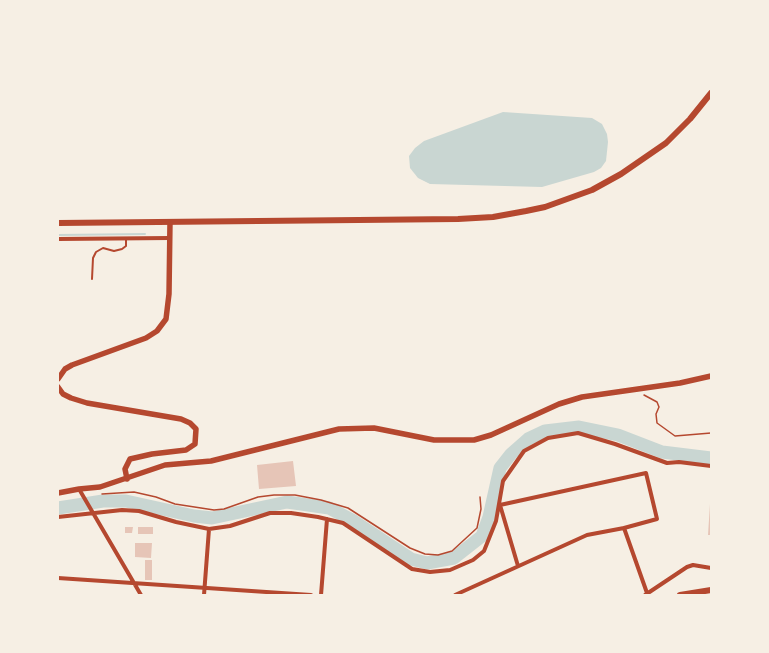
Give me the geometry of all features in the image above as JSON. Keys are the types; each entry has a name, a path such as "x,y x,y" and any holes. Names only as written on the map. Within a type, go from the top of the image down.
{"main road":[{"path":"58,223 458,219 493,217 545,207 592,190 643,160 666,143 690,119 711,92"},
{"path":"680,595 711,590"}],"street":[{"path":"58,379 65,369 72,365 146,338 157,331 166,319 169,309 170,222"},
{"path":"58,239 170,238"},
{"path":"58,493 100,487 165,465 211,461 339,429 374,428 434,440 474,440 491,435 559,404 582,397 680,383 711,376"},
{"path":"58,387 64,394 71,398 87,403 181,419 190,423 196,429 195,444 186,450 152,454 130,459 125,469 126,479"},
{"path":"58,517 122,510 138,511 176,522 209,529 230,526 270,513 292,513 343,523 412,569 430,572 450,570 473,560 484,551 496,521 503,481 514,463 524,451 548,438 578,433 615,444 667,463 679,462 711,466"},
{"path":"455,595 587,535 624,528 657,519 646,474 500,505"},
{"path":"79,489 136,584 141,595"},
{"path":"500,505 518,566"},
{"path":"321,595 327,519"},
{"path":"624,528 646,594 687,567 693,565 711,568"},
{"path":"204,595 209,529"},
{"path":"58,578 311,595"}],"lane":[{"path":"92,279 92,258 96,252 104,248 114,251 122,249 126,246 126,238"}],"path":[{"path":"634,389 657,402 659,407 656,414 657,423 675,436 711,433"}],"shaded area":[{"path":"503,112 592,118 602,124 607,134 608,142 606,161 601,168 594,172 542,187 430,184 418,178 410,168 409,156 415,148 424,141"}],"building":[{"path":"293,461 296,486 259,489 257,465"},
{"path":"710,504 711,535 708,535"},
{"path":"125,527 133,527 132,533 125,533"},
{"path":"138,527 153,527 153,534 138,534"},
{"path":"135,543 152,543 151,558 135,557"},
{"path":"145,560 152,560 152,580 145,580"}],"waterway":[{"path":"58,235 145,234"},
{"path":"58,508 103,501 126,501 194,516 212,518 287,502 329,508 352,520 411,559 427,563 454,558 482,536 489,517 500,468 511,454 528,439 545,431 579,427 618,435 662,452 711,458"}]}
